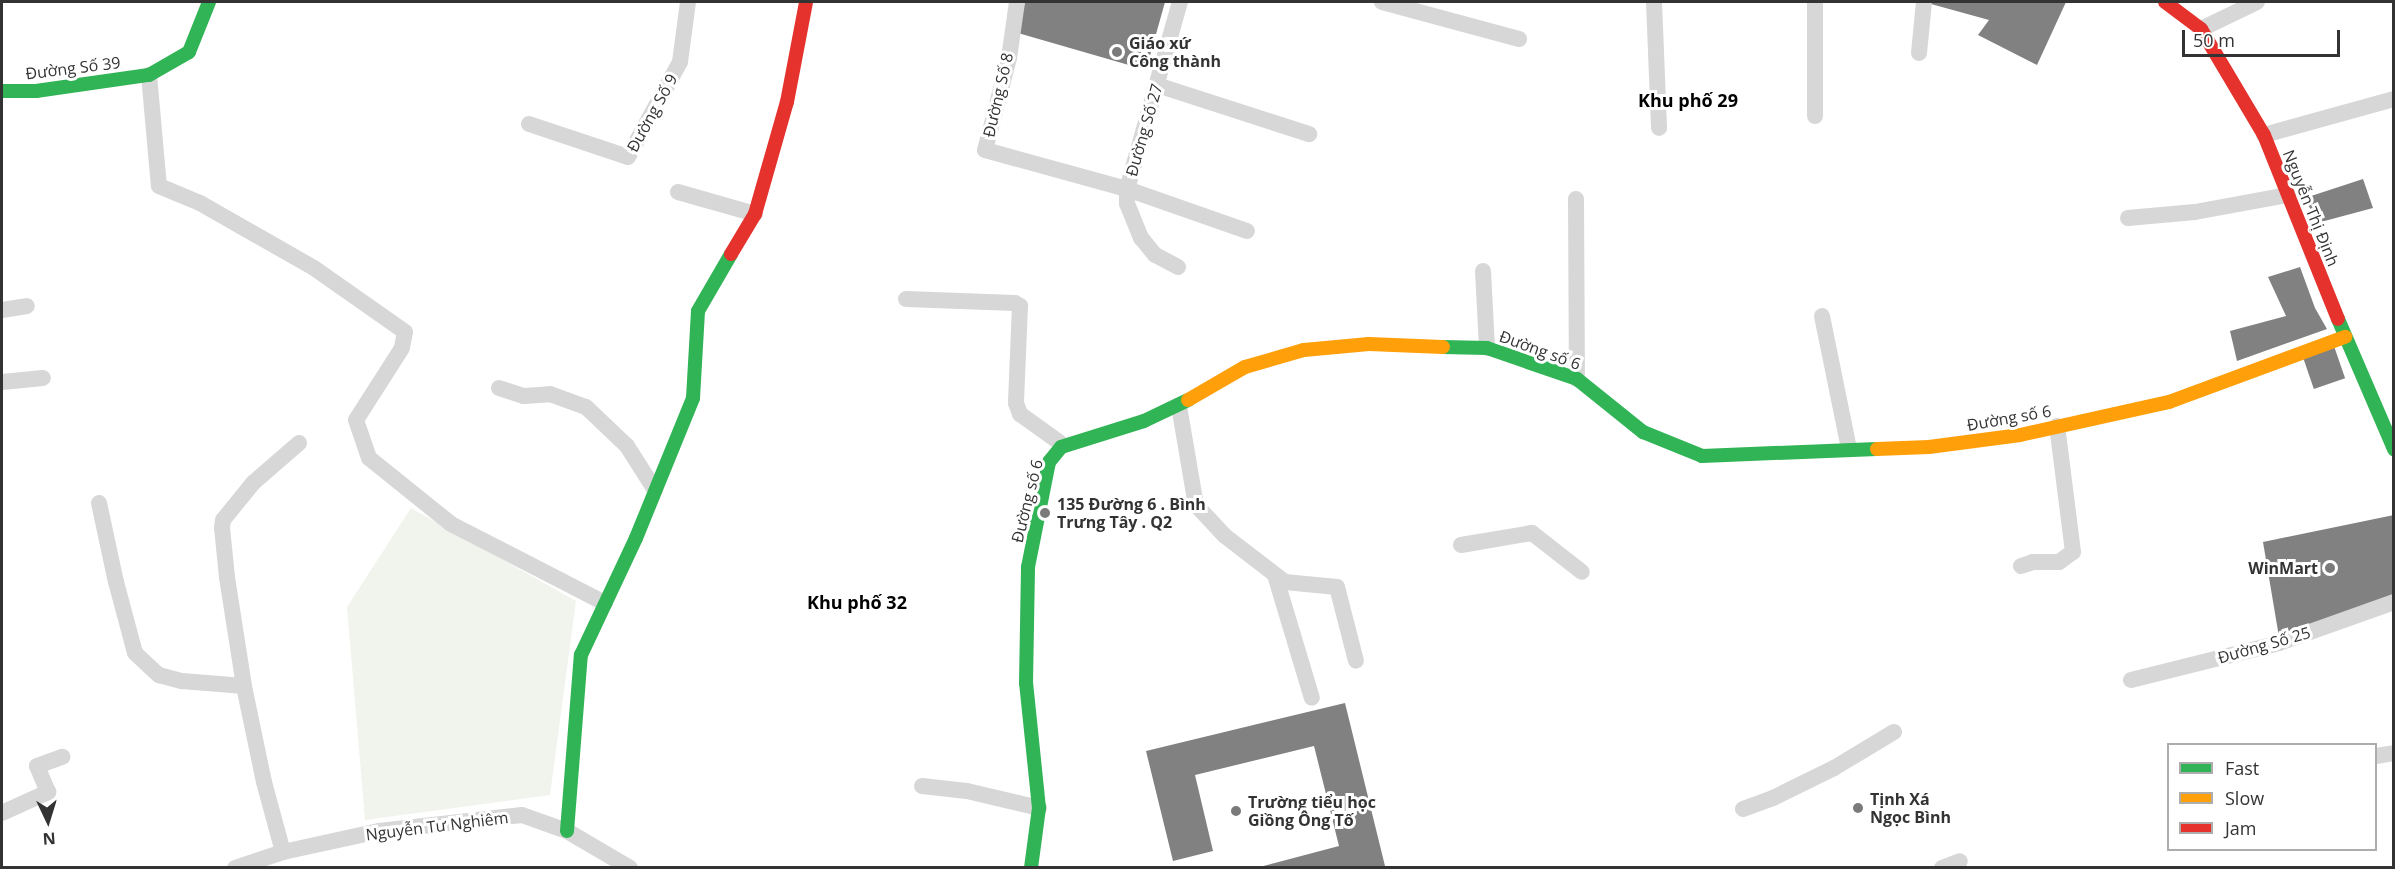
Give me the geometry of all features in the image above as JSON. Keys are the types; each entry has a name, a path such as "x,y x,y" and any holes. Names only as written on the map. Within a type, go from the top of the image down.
{"street":[{"path":"209,2 189,52 149,75 159,186 200,203 314,268 405,332 402,348 356,420 369,458 451,524 605,603"},
{"name":"Đường Số 9","path":"529,124 628,157 680,62 688,2"},
{"path":"567,831 581,655 655,490 693,398 699,310 755,214 787,102 806,2"},
{"name":"Đường Số 8","path":"1017,2 1009,58 986,150 1127,189"},
{"name":"Đường Số 27","path":"1127,189 1179,2"},
{"path":"1382,2 1519,39"},
{"path":"1654,2 1659,128"},
{"path":"1815,2 1815,116"},
{"path":"1919,53 1924,2"},
{"name":"Nguyễn Thị Định","path":"2165,2 2201,29 2264,135 2345,337 2388,421 2394,449"},
{"path":"2201,29 2257,2"},
{"name":"Đường Số 39","path":"2,91 36,91 149,75"},
{"path":"1157,85 1309,134"},
{"path":"2264,135 2394,99"},
{"path":"1178,267 1155,255 1141,238 1127,204 1127,189 1247,231"},
{"path":"678,192 755,214"},
{"path":"2128,218 2195,212 2288,195"},
{"path":"1576,200 1577,379"},
{"path":"1483,271 1487,348"},
{"path":"906,299 1015,303 1020,306 1016,404 1020,414 1059,442 1061,447"},
{"path":"2,310 27,306"},
{"path":"1822,316 1849,449"},
{"name":"Đường số 6","path":"1031,867 1039,808 1026,683 1028,567 1049,462 1061,447 1144,421 1179,406 1245,368 1304,350 1369,344 1487,348 1577,379 1643,432 1702,456 1929,447 2020,435 2169,402 2345,337"},
{"path":"2,382 43,378"},
{"path":"499,388 524,396 550,394 586,406 627,446 655,490"},
{"path":"1179,406 1196,505 1225,536 1286,582 1337,587 1356,661"},
{"path":"2021,567 2033,562 2059,562 2073,552 2057,426"},
{"path":"283,852 264,782 244,686 227,577 223,520 253,483 299,443"},
{"path":"99,503 116,582 135,653 159,675 182,681 244,686"},
{"path":"1461,545 1532,533 1582,572"},
{"path":"1275,574 1312,698"},
{"name":"Đường Số 25","path":"2131,680 2279,643 2394,602"},
{"path":"1743,809 1773,798 1834,768 1894,732"},
{"path":"2377,756 2394,753"},
{"path":"2,813 48,792 37,766 62,757"},
{"path":"922,786 967,791 1039,808"},
{"name":"Nguyễn Tư Nghiêm","path":"235,867 283,852 379,831 522,815 567,831 630,867"},
{"path":"1942,867 1960,861"}],"shaded area":[{"path":"411,508 576,601 550,795 365,820 347,607"}],"building":[{"name":"Giáo xứ Công thành","path":"1025,2 1165,2 1146,70 1018,33"},
{"path":"1931,2 2066,2 2037,65 1978,35 1989,20 1931,4"},
{"path":"2363,179 2373,208 2317,223 2305,198"},
{"path":"2300,267 2315,308 2327,329 2237,361 2230,331 2286,316 2268,277"},
{"path":"2334,346 2345,378 2314,389 2303,357"},
{"name":"WinMart","path":"2394,515 2394,594 2279,637 2263,542"},
{"path":"1345,703 1385,866 1256,868 1339,846 1314,746 1195,775 1213,851 1173,861 1146,751"}],"traffic: fast":[{"path":"2,91 36,91 149,75 189,52 209,2"},
{"path":"567,831 581,655 636,538 693,398 698,311 731,254"},
{"path":"2338,319 2394,449"},
{"path":"1443,347 1487,348 1577,379 1643,432 1702,456 1877,449"},
{"path":"1031,868 1039,808 1026,683 1028,567 1049,462 1061,447 1144,421 1188,400"}],"traffic: slow":[{"path":"1877,449 1929,447 2020,435 2169,402 2345,337"},
{"path":"1188,400 1245,367 1304,350 1369,344 1443,347"}],"traffic: jam":[{"path":"731,254 755,214 787,102 806,2"},
{"path":"2165,2 2201,29 2264,135 2338,319"}],"place":[{"name":"Giáo xứ Công thành","path":"1117,52"},
{"name":"135 Đường 6 . Bình Trưng Tây . Q2","path":"1045,513"},
{"name":"WinMart","path":"2330,568"},
{"name":"Tịnh Xá Ngọc Bình","path":"1858,808"},
{"name":"Trường tiểu học Giồng Ông Tố","path":"1236,811"}],"district":[{"name":"Khu phố 29","path":"1688,100"},
{"name":"Khu phố 32","path":"857,602"}]}
